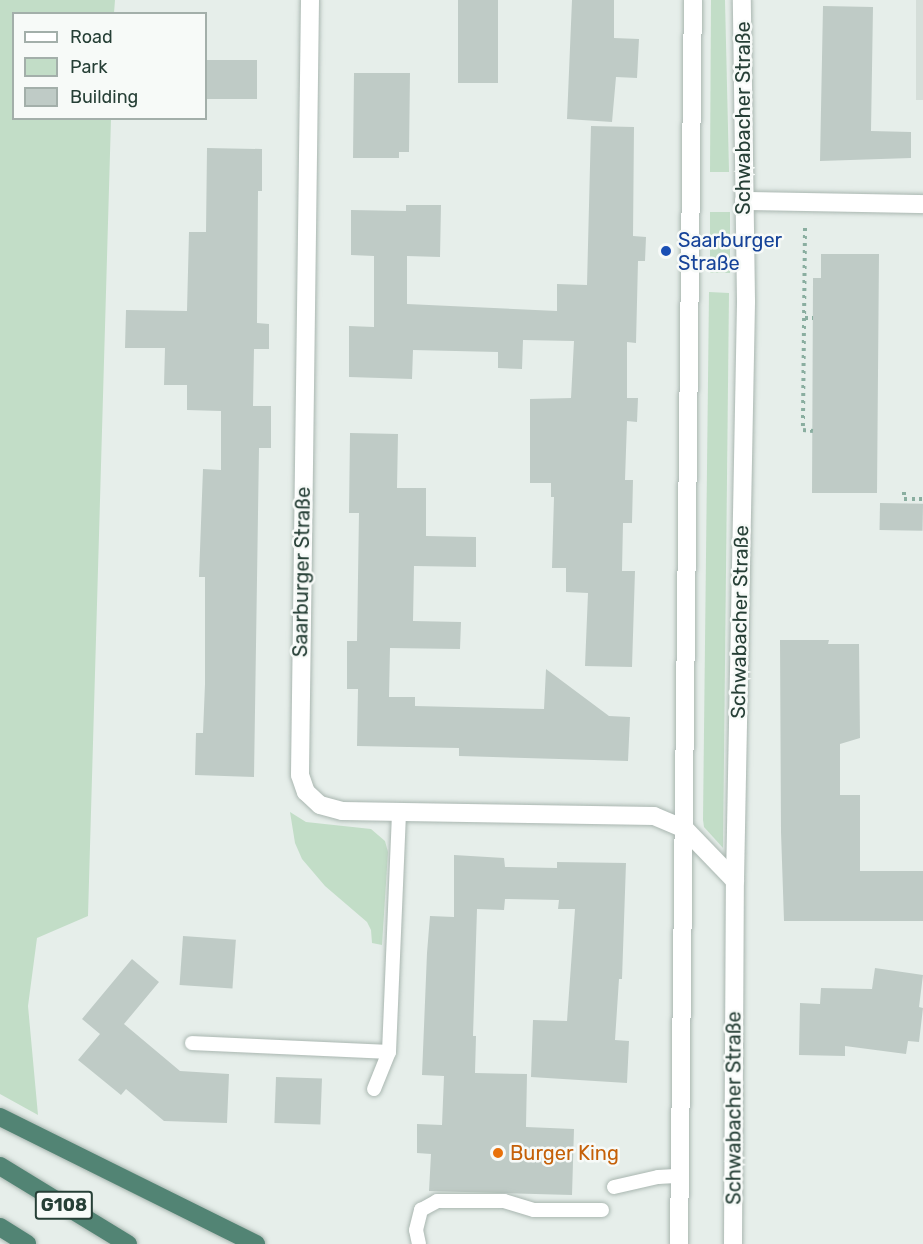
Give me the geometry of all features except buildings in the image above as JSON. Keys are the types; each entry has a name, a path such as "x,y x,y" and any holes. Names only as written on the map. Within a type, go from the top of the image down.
{"highway":[{"path":"0,1117 256,1244"},
{"name":"G108","path":"0,1166 128,1244"},
{"name":"G108","path":"0,1227 27,1244"}],"main road":[{"name":"Saarburger Straße","path":"310,0 300,775 306,792 320,805 342,811 654,816 685,829 735,881"},
{"path":"679,1244 693,0"},
{"name":"Schwabacher Straße","path":"733,1244 735,881 746,301 742,0"},
{"path":"744,201 923,204"}],"lane":[{"path":"374,1089 388,1052 399,812"},
{"path":"192,1043 388,1052"},
{"path":"614,1187 658,1177 680,1176"},
{"path":"419,1244 416,1230 421,1210 437,1201 504,1201 534,1210 602,1210"}],"path":[{"path":"802,225 807,229 803,430 813,430"},
{"path":"805,318 813,318"},
{"path":"904,492 904,499 923,499"}],"shaded area":[{"path":"916,0 923,0 923,100 916,100"}],"green space":[{"path":"0,0 115,0 114,12 12,12 12,120 111,120 88,916 37,938 28,1006 38,1115 0,1094"},
{"path":"711,0 725,0 729,172 710,172"},
{"path":"710,212 730,212 730,273 710,273"},
{"path":"709,292 729,293 723,848 704,827 703,820"},
{"path":"290,812 306,822 371,829 385,841 388,852 382,945 372,943 371,930 367,922 325,886 302,859 295,843"}],"place":[{"name":"Saarburger Straße","path":"666,251"},
{"name":"Burger King","path":"498,1153"}]}
